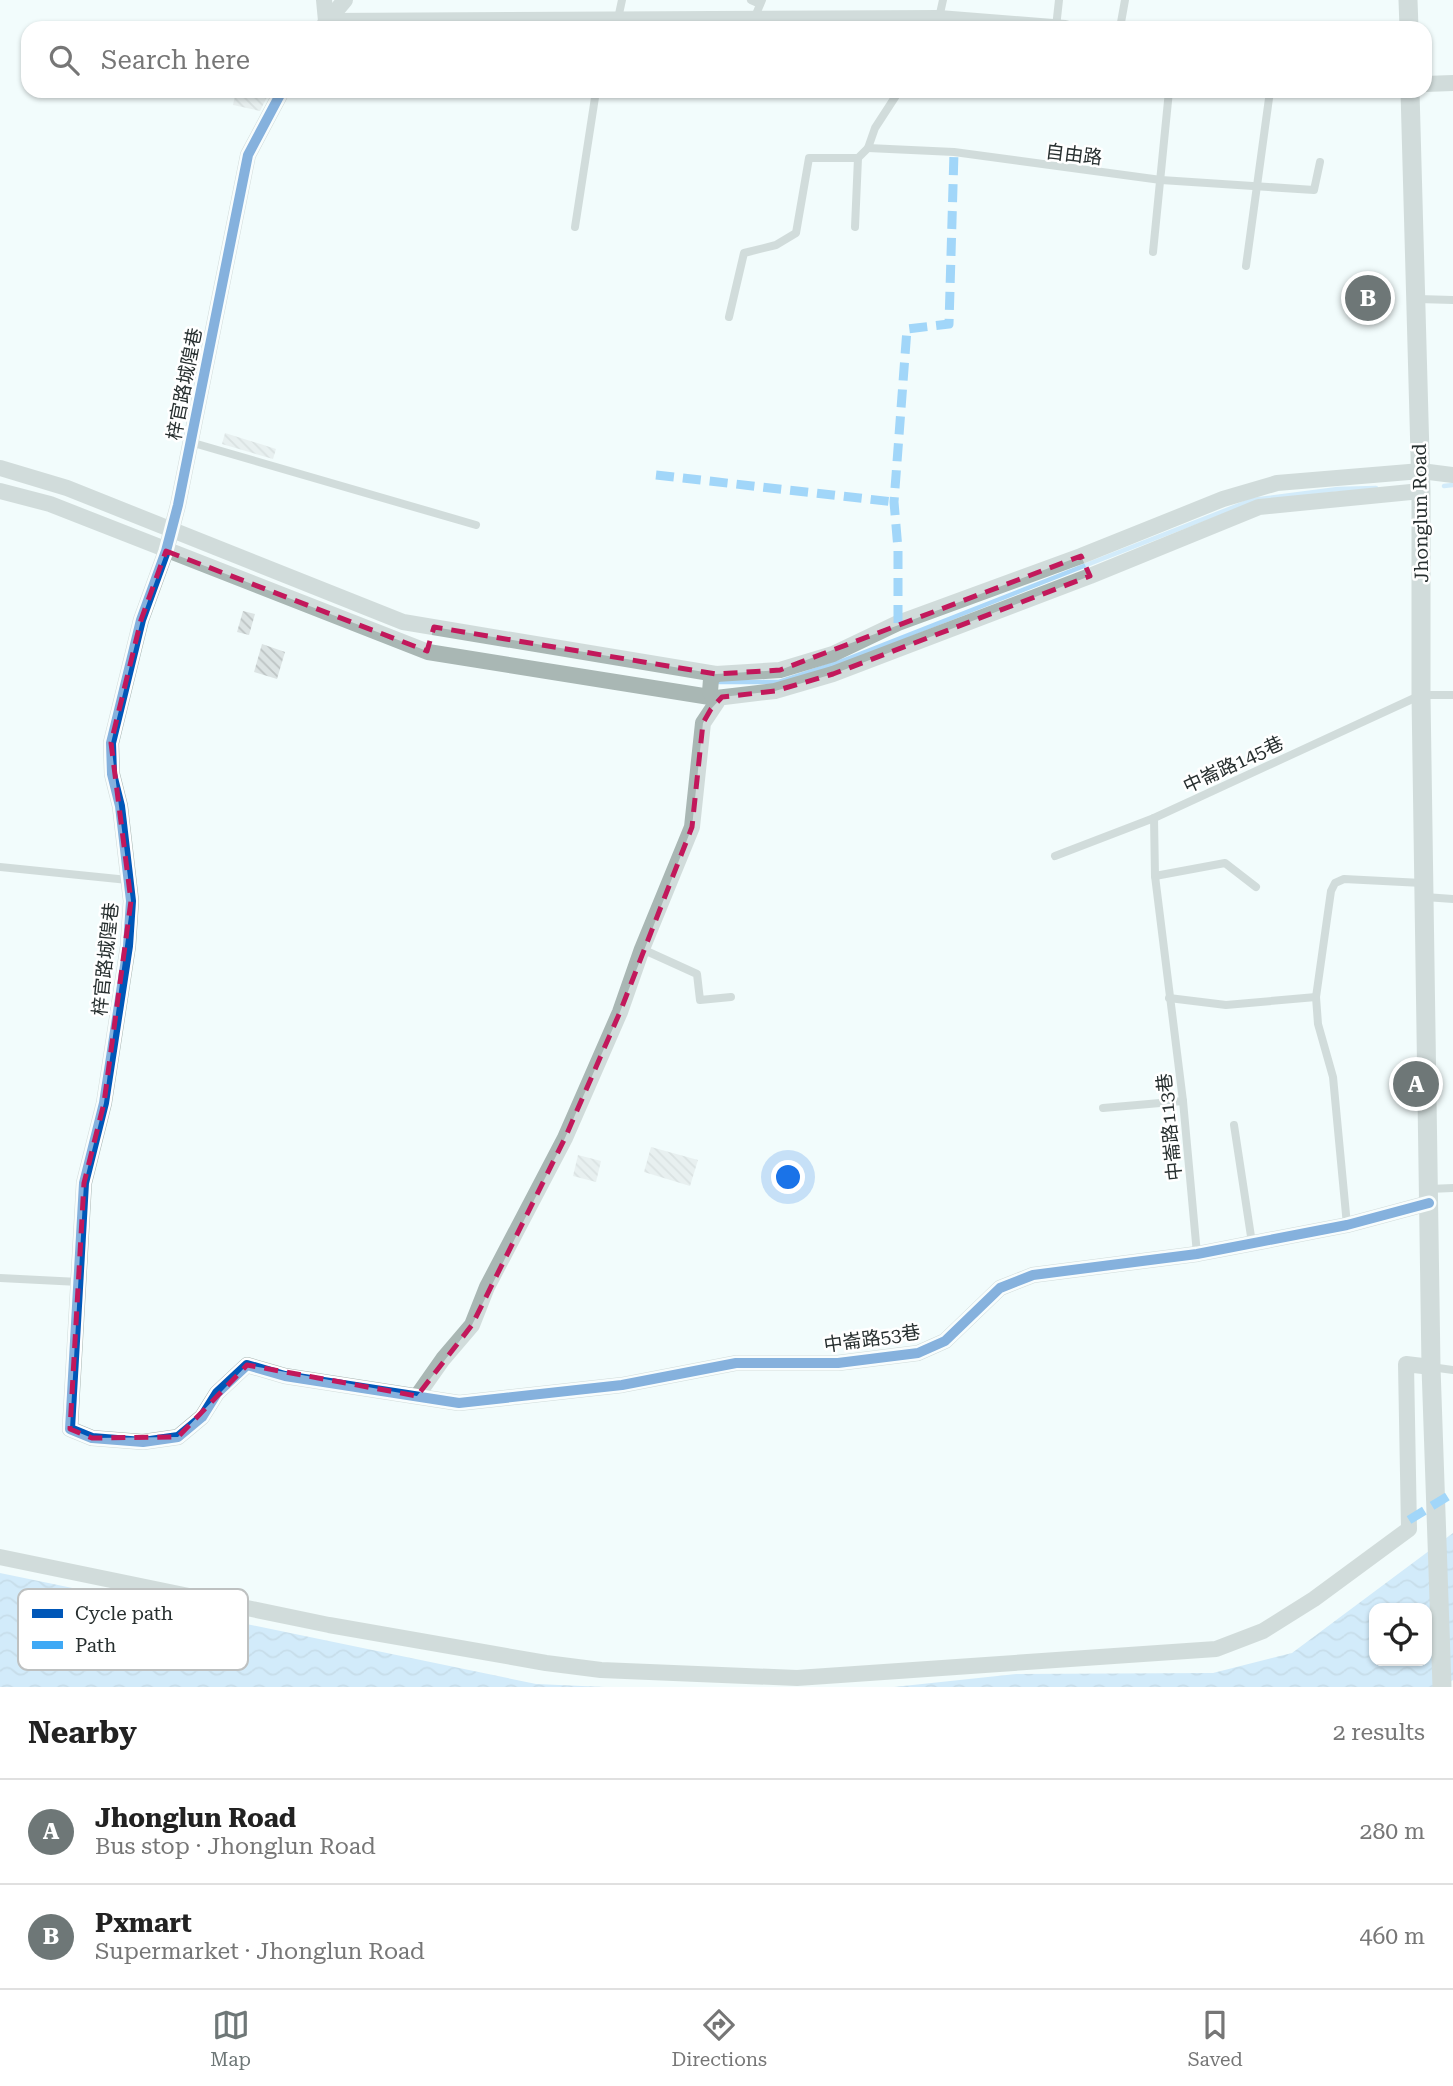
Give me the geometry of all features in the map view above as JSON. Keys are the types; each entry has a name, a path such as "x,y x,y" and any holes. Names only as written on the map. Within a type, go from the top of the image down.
{"street":[{"path":"324,0 324,21"},
{"path":"327,21 345,0"},
{"path":"1408,0 1409,21"},
{"path":"644,21 759,8 912,21"},
{"path":"1432,84 1453,83"},
{"name":"梓官路城隍巷","path":"278,98 248,155 178,505 166,551 141,620 111,743 112,774 120,806 131,901 128,946 104,1102 84,1183 70,1429 92,1438 143,1442 178,1437 202,1417 217,1393 247,1365 285,1376 417,1396"},
{"name":"Jhonglun Road","path":"1410,98 1421,471 1421,695 1430,1367 1442,1687"},
{"path":"0,468 67,488 171,529 403,622 430,639 713,686 833,654 898,623 1086,566 1259,507 1421,491"},
{"path":"0,491 50,504 166,551 430,639 713,686 775,691 833,674 1086,566 1223,499 1277,483 1421,471 1453,475"},
{"path":"417,1396 443,1359 472,1325 487,1287 565,1138 620,1012 642,949 692,827 703,723 718,702 713,686"},
{"name":"中崙路53巷","path":"417,1396 459,1403 622,1385 736,1363 838,1363 918,1353 944,1341 1000,1288 1033,1275 1197,1254 1347,1225 1429,1196"},
{"path":"248,1608 546,1663 601,1670 797,1678 1216,1649 1263,1631 1314,1599 1409,1529 1406,1364 1430,1367"},
{"path":"0,1557 155,1589"}],"lane":[{"path":"618,21 622,0"},
{"path":"751,0 759,8"},
{"path":"936,21 943,0"},
{"path":"1059,0 1060,21"},
{"path":"1121,21 1125,0"},
{"path":"575,228 595,98"},
{"path":"855,227 859,158 868,148 875,128 894,98"},
{"path":"1153,252 1168,98"},
{"path":"1246,266 1269,98"},
{"name":"自由路","path":"868,148 954,152 1160,180 1314,191 1320,162"},
{"path":"729,317 744,253 776,244 796,233 809,158 859,158"},
{"path":"1416,299 1453,300"},
{"path":"190,442 476,525"},
{"path":"1421,695 1453,695"},
{"name":"中崙路145巷","path":"1055,856 1154,818 1421,695"},
{"name":"中崙路113巷","path":"1154,818 1156,876 1183,1101 1197,1254"},
{"path":"1156,876 1225,863 1256,887"},
{"path":"0,867 128,880"},
{"path":"1347,1225 1332,1077 1318,1024 1316,997 1331,891 1335,883 1344,879 1424,890 1453,899"},
{"path":"642,949 697,975 700,1000 731,997"},
{"path":"1169,998 1226,1005 1316,997"},
{"path":"1103,1108 1183,1101"},
{"path":"1234,1125 1252,1243"},
{"path":"1429,1196 1453,1188"},
{"path":"0,1278 79,1282"},
{"path":"1430,1367 1453,1370"}],"highlighted area":[{"path":"166,551 427,651 434,627 716,674 780,670 1081,556 1090,576 833,674 775,691 722,697 711,709 703,723 692,827 620,1012 565,1138 472,1325 417,1396 247,1365 178,1437 92,1438 70,1429 84,1183 104,1103 131,901 111,743 141,620"}],"water":[{"path":"1453,1533 1453,1680 1443,1687 894,1687 1016,1674 1213,1673 1292,1653"},
{"path":"0,1573 77,1589 18,1589 18,1670 248,1670 248,1624 536,1684 605,1687 0,1687"}],"building":[{"path":"234,98 266,98 260,111 233,105"},
{"path":"225,433 276,449 273,459 222,444"},
{"path":"243,611 255,614 249,635 237,632"},
{"path":"262,644 285,652 277,679 254,672"},
{"path":"651,1147 698,1160 690,1186 644,1172"},
{"path":"578,1155 601,1161 596,1182 573,1176"}],"waterway":[{"path":"1444,486 1453,485"},
{"path":"716,682 779,682 837,663 1252,500 1338,489 1376,488"}],"marked path":[{"path":"898,623 898,549 894,502 907,329 949,324 954,152"},
{"path":"656,475 894,502"},
{"path":"1409,1520 1453,1493"}],"cycle path":[{"path":"278,98 248,155 178,505 166,551 141,620 111,743 112,774 120,806 131,901 128,946 104,1103 84,1183 70,1429 92,1438 143,1442 178,1437 202,1417 217,1393 247,1365 285,1376 459,1403 622,1385 736,1363 838,1363 918,1353 945,1341 1000,1288 1033,1275 1197,1254 1347,1225 1429,1203"}],"place":[{"name":"Pxmart","path":"1368,298"},
{"name":"Jhonglun Road","path":"1416,1084"}]}
